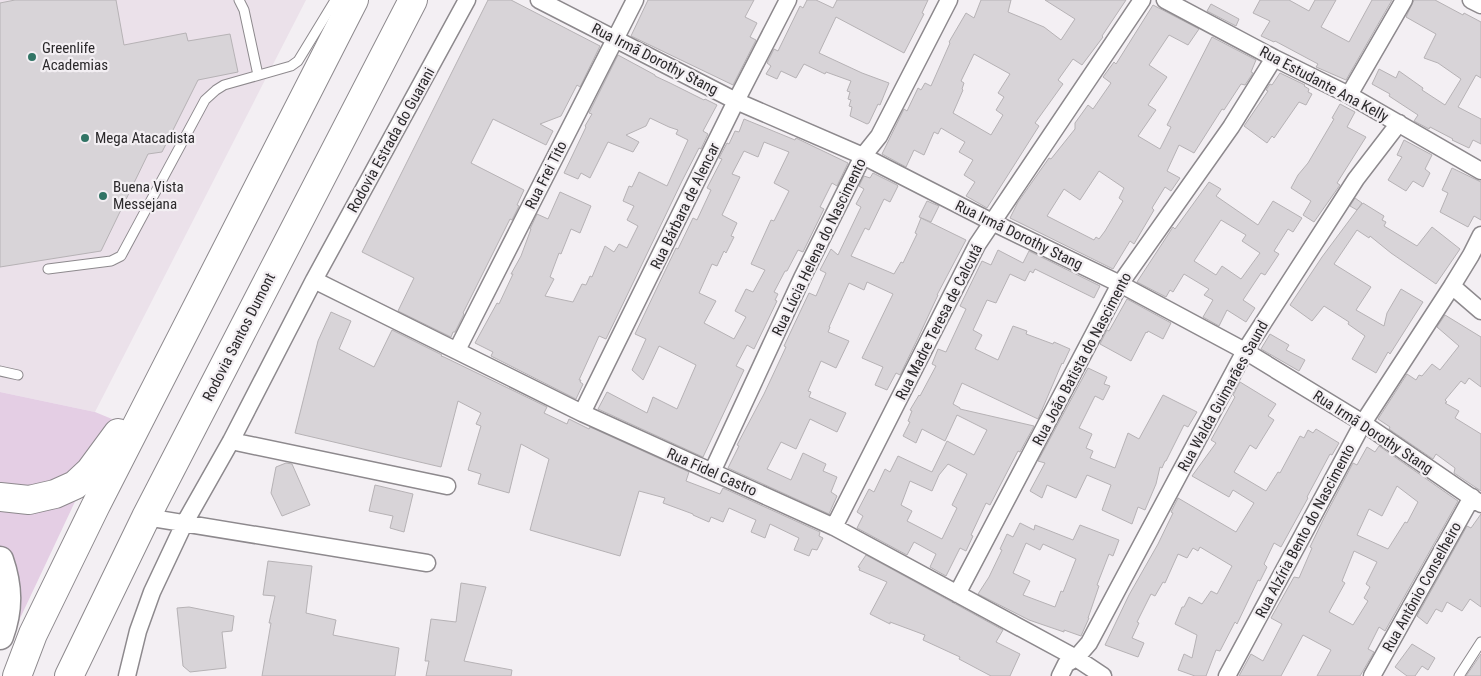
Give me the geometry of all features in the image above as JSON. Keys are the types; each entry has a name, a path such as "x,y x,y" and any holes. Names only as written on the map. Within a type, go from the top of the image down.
{"highway":[{"path":"17,676 33,634 181,338 354,0"},
{"name":"Rodovia Santos Dumont","path":"69,676 146,517 413,0"},
{"path":"0,497 29,500 55,494 75,485 104,454 181,338"}],"main road":[{"path":"0,560 6,576 8,601 0,636"}],"street":[{"name":"Rodovia Estrada do Guarani","path":"127,676 138,631 152,592 184,524 231,441 314,280 467,0"},
{"name":"Rua Irmã Dorothy Stang","path":"538,0 736,101 863,156 992,222 1120,284 1245,351 1363,423 1476,501"},
{"name":"Rua Frei Tito","path":"457,350 635,0"},
{"name":"Rua Bárbara de Alencar","path":"582,413 788,0"},
{"name":"Rua Lúcia Helena do Nascimento","path":"712,472 802,278 863,156 879,136 949,0"},
{"name":"Rua Madre Teresa de Calcutá","path":"834,527 977,245 1142,0"},
{"name":"Rua Estudante Ana Kelly","path":"1165,0 1190,6 1274,58 1349,95 1481,171"},
{"path":"1349,95 1404,0"},
{"path":"1471,0 1481,5"},
{"name":"Rua João Batista do Nascimento","path":"957,594 1120,284 1231,127 1274,58"},
{"name":"Rua Walda Guimarães Saund","path":"1060,676 1066,664 1076,658 1089,643 1245,351 1356,179 1399,123"},
{"name":"Rua Alzíria Bento do Nascimento","path":"1227,676 1363,423 1452,286 1481,235"},
{"name":"Rua Fidel Castro","path":"314,280 582,413 834,527 1076,658 1103,676"},
{"path":"1452,286 1481,310"},
{"path":"231,441 447,486"},
{"name":"Rua Antônio Conselheiro","path":"1372,676 1476,501"},
{"path":"146,517 427,563"}],"lane":[{"path":"239,0 244,10 258,75"},
{"path":"48,269 111,261 121,256 205,100 224,85 291,66 298,61 337,0"},
{"path":"0,371 18,375"},
{"path":"1459,676 1481,642"}],"shaded area":[{"name":"Buena Vista Messejana","path":"0,0 306,0 95,412 0,392"},
{"path":"0,392 95,412 112,419 95,450 58,485 0,491"},
{"path":"80,491 7,646 4,552 0,547 0,508"}],"building":[{"name":"Mega Atacadista","path":"15,0 116,0 124,45 186,33 188,41 230,34 238,72 198,80 162,152 148,154 101,251 0,267 0,3"},
{"path":"488,0 511,0 600,46 580,87 577,85 561,116 540,124 553,131 546,145 493,119 471,163 524,190 517,205 519,206 512,220 510,219 451,337 398,311 414,278 362,252"},
{"path":"648,0 754,0 745,17 757,23 750,37 756,40 733,85 631,36"},
{"path":"807,0 816,0 833,8 837,0 928,0 922,13 924,14 904,53 836,17 819,53 889,83 880,105 878,104 867,124 850,116 852,107 849,106 851,100 848,99 850,92 847,91 851,81 826,72 825,74 804,64 796,78 781,71 777,79 766,74 771,66 767,63 774,49 778,51 800,6 803,8"},
{"path":"981,0 1011,0 1008,12 1044,27 1061,40 1075,19 1045,0 1126,0 1103,37 1082,65 1073,59 1058,80 1063,84 1035,123 1039,126 987,208 966,196 975,182 964,175 973,160 959,152 965,142 941,128 938,134 934,132 924,155 914,150 906,167 882,154 904,109 907,111 918,88 921,90 925,83 931,86 949,42 966,13 974,18","holes":["974,54 1010,74 998,93 1004,97 996,110 1003,115 991,135 953,113 963,90 964,83 961,81"]},
{"path":"1260,0 1289,0 1309,11 1315,0 1336,0 1321,27 1349,42 1372,0 1392,0 1346,80 1316,67 1318,64 1275,41 1261,36 1270,21 1253,13"},
{"path":"1414,0 1435,0 1481,22 1481,78 1476,75 1458,107 1481,119 1481,144 1473,140 1469,148 1430,127 1429,129 1414,121 1418,115 1389,96 1390,94 1372,84 1379,69 1396,78 1399,71 1423,88 1422,90 1445,105 1461,79 1438,63 1424,58 1436,34 1406,17"},
{"path":"1211,4 1239,19 1236,26 1207,11"},
{"path":"1153,5 1199,29 1188,45 1169,35 1149,65 1167,77 1148,105 1156,110 1138,136 1160,149 1171,127 1167,125 1212,37 1256,60 1251,72 1253,73 1245,85 1241,84 1224,110 1222,109 1194,153 1179,145 1167,171 1180,178 1171,191 1165,187 1134,244 1130,241 1113,269 1010,218 1018,202 1049,158 1051,159 1075,129 1075,123 1088,105 1093,109 1111,83 1103,77 1114,62 1116,64","holes":["1099,171 1124,188 1119,198 1123,201 1099,239 1096,237 1094,240 1047,216 1064,189 1080,200"]},
{"path":"618,55 655,76 717,105 703,131 708,134 701,149 699,148 682,181 606,339 599,336 579,380 583,384 576,399 491,356 493,352 475,343 497,303 499,304 513,274 511,274 521,256 537,214 548,219 560,192 591,206 580,233 571,229 561,254 559,253 550,277 554,279 545,296 573,302 582,284 586,285 590,276 592,277 605,246 614,252 619,244 627,248 638,226 627,220 634,206 623,201 629,186 632,187 639,172 667,186 688,140 676,134 678,130 650,118 646,126 626,135 639,142 633,152 608,142 590,178 581,173 578,179 564,173 592,114 589,113"},
{"path":"1280,73 1305,85 1309,89 1308,92 1312,94 1306,105 1299,102 1274,138 1272,136 1267,143 1244,126 1268,91 1266,90 1270,84 1272,85"},
{"path":"1340,104 1355,112 1347,127 1366,137 1337,183 1340,185 1314,222 1303,215 1311,201 1291,188 1334,119 1332,118"},
{"path":"744,119 795,140 796,138 848,163 837,186 832,183 820,207 824,209 803,252 798,250 774,292 778,294 775,300 777,301 754,349 747,345 736,366 744,370 703,457 598,409 607,392 647,413 653,397 677,409 696,365 659,346 643,380 632,370 646,339 635,334 676,248 678,249 693,218 697,220 711,190 707,188 722,159 719,158 735,131 739,132","holes":["764,142 789,152 774,183 789,191 774,221 771,220 751,264 765,270 753,292 746,289 735,311 746,317 734,339 704,323 716,301 699,293 712,264 717,266 724,251 726,253 734,237 731,236 737,223 722,215 740,177 732,174 744,151 758,157"]},
{"path":"1404,140 1432,155 1425,169 1430,173 1423,187 1413,181 1406,191 1388,180 1402,157 1397,155"},
{"path":"1452,168 1481,182 1481,220 1474,216 1468,227 1440,212 1448,193 1442,190"},
{"path":"873,173 898,186 890,202 884,199 869,230 865,228 851,256 894,274 901,262 903,263 917,234 915,233 921,218 966,240 937,295 900,375 896,373 887,390 875,385 883,367 862,358 893,294 867,282 864,290 849,283 828,332 849,341 836,368 821,361 808,391 811,392 809,397 846,413 837,432 810,419 796,449 781,442 767,469 791,480 803,453 826,464 823,471 837,477 831,492 837,496 829,514 728,468 739,446 737,445 786,347 784,346 809,293 816,296 826,273 820,270 831,249 838,255 861,207 856,204 864,189 859,186 864,176 870,178"},
{"path":"1209,182 1221,189 1216,196 1258,225 1273,201 1302,218 1293,232 1288,229 1274,251 1279,254 1265,275 1261,273 1243,300 1255,308 1246,322 1227,310 1219,326 1203,317 1213,300 1204,295 1209,289 1184,274 1173,292 1170,290 1166,297 1137,282 1173,227 1175,229","holes":["1221,220 1246,235 1242,241 1260,253 1241,279 1222,266 1216,275 1194,261"]},
{"path":"1355,198 1362,203 1357,210 1350,206"},
{"path":"927,201 939,206 931,222 919,217"},
{"path":"1363,203 1384,216 1382,220 1386,222 1384,226 1417,246 1432,227 1460,249 1436,284 1370,236 1369,238 1357,230 1334,264 1371,287 1356,310 1384,326 1387,313 1401,289 1423,302 1390,354 1388,352 1376,373 1352,359 1365,336 1348,324 1349,322 1324,306 1312,321 1290,305 1322,257"},
{"path":"998,250 1023,263 1029,251 1100,286 1094,298 1035,269 1033,273 1030,271 1025,281 1010,274 996,303 987,300 973,330 982,335 975,349 998,360 1013,326 1027,331 1026,334 1070,349 1038,419 962,383 953,404 960,409 1034,426 1020,452 1018,451 990,505 986,503 971,535 973,536 966,551 960,548 946,576 930,567 936,554 914,542 907,555 857,528 863,516 857,512 869,489 874,492 885,469 890,472 898,456 932,472 947,441 974,455 987,430 957,415 945,441 922,429 916,443 903,436 910,422 908,421 912,411 910,410 936,366 932,364 938,349 946,352 966,309 960,306 982,261 991,265","holes":["948,464 967,474 952,505 957,508 942,539 907,521 912,511 901,505 910,481 932,491 939,475"]},
{"path":"1127,299 1171,323 1163,339 1148,331 1146,332 1131,361 1100,344"},
{"path":"331,312 351,321 339,349 374,367 392,330 547,407 544,413 567,424 569,419 589,429 590,427 689,472 686,481 720,494 723,488 820,532 819,536 823,538 817,550 812,549 809,556 794,550 799,538 770,524 765,538 751,532 756,520 729,508 723,522 711,517 709,522 663,503 665,498 639,491 620,556 530,530 549,459 521,444 509,493 478,484 481,474 468,470 481,426 476,424 481,413 458,401 441,467 295,433 318,341"},
{"path":"1445,315 1481,337 1481,387 1469,378 1465,384 1461,381 1445,400 1447,402 1445,403 1459,411 1455,418 1481,434 1481,491 1454,473 1455,468 1436,454 1433,459 1389,429 1390,427 1378,419 1407,374 1416,380 1432,364 1440,370 1459,346 1437,327"},
{"path":"1270,334 1289,345 1286,350 1305,360 1299,371 1261,349"},
{"path":"1088,368 1107,377 1104,384 1110,386 1103,400 1095,396 1079,428 1092,434 1086,448 1093,451 1090,458 1115,468 1128,433 1139,439 1163,395 1197,412 1188,427 1184,425 1162,468 1160,467 1156,484 1145,510 1138,507 1132,524 1102,510 1111,485 1087,475 1076,498 1047,485 1042,498 1030,491 1045,463 1038,461"},
{"path":"1240,382 1276,404 1268,416 1274,420 1256,449 1250,445 1234,472 1266,491 1278,472 1280,473 1300,436 1304,438 1308,430 1313,433 1316,429 1339,443 1332,455 1330,454 1281,547 1274,543 1264,564 1267,567 1260,581 1258,580 1237,624 1235,622 1220,651 1216,650 1206,676 1195,676 1178,670 1184,654 1192,658 1197,635 1175,624 1182,607 1184,607 1189,597 1202,604 1211,591 1217,594 1232,566 1200,547 1198,551 1193,548 1187,558 1178,554 1165,583 1163,582 1155,596 1151,594 1137,622 1139,623 1132,638 1144,643 1138,657 1105,645 1129,595 1158,544 1178,498 1236,532 1254,503 1233,490 1229,497 1192,476 1216,443 1211,440 1235,397 1233,395"},
{"path":"1379,446 1458,501 1385,631 1379,627 1368,649 1374,652 1360,676 1317,676 1331,650 1303,635 1281,676 1239,676 1251,654 1263,661 1282,624 1271,618 1294,577 1299,578 1312,548 1310,547 1353,463 1357,465 1367,447 1375,452","holes":["1397,486 1418,502 1407,523 1405,522 1388,549 1357,535 1369,509 1382,516","1354,551 1377,562 1366,584 1370,587 1364,598 1368,601 1353,625 1329,612 1345,583 1342,581"]},
{"path":"286,463 292,464 310,505 282,516 271,493 276,467"},
{"path":"375,485 413,494 404,532 390,528 393,516 369,511"},
{"path":"1481,514 1481,607 1470,599 1462,611 1447,602 1442,612 1436,609 1427,624 1417,616 1467,526 1471,528"},
{"path":"1020,523 1034,530 1035,525 1073,540 1080,525 1119,540 1113,556 1109,554 1097,585 1099,586 1089,618 1081,636 1029,620 978,594 989,577 1002,550 1000,549 1007,534 1013,537","holes":["1026,543 1040,550 1043,544 1076,559 1055,607 1023,595 1030,581 1013,573"]},
{"path":"866,555 1003,630 996,642 1020,654 1010,676 991,676 959,659 960,657 923,640 925,635 890,622 890,624 870,614 887,582 859,570 860,568 858,567"},
{"path":"268,561 312,566 306,613 336,620 333,635 399,648 395,676 262,676 271,623 269,623 275,596 263,595"},
{"path":"461,583 486,587 464,661 512,670 511,676 426,676 429,661 425,661 431,619 456,622"},
{"path":"189,607 234,616 232,631 222,632 226,668 190,672 183,666 177,608"},
{"path":"1412,644 1435,658 1428,670 1422,666 1415,676 1407,676 1395,667"},
{"path":"1481,654 1481,676 1466,676"}],"place":[{"name":"Greenlife Academias","path":"32,57"},
{"name":"Mega Atacadista","path":"85,138"},
{"name":"Buena Vista Messejana","path":"103,196"}]}
